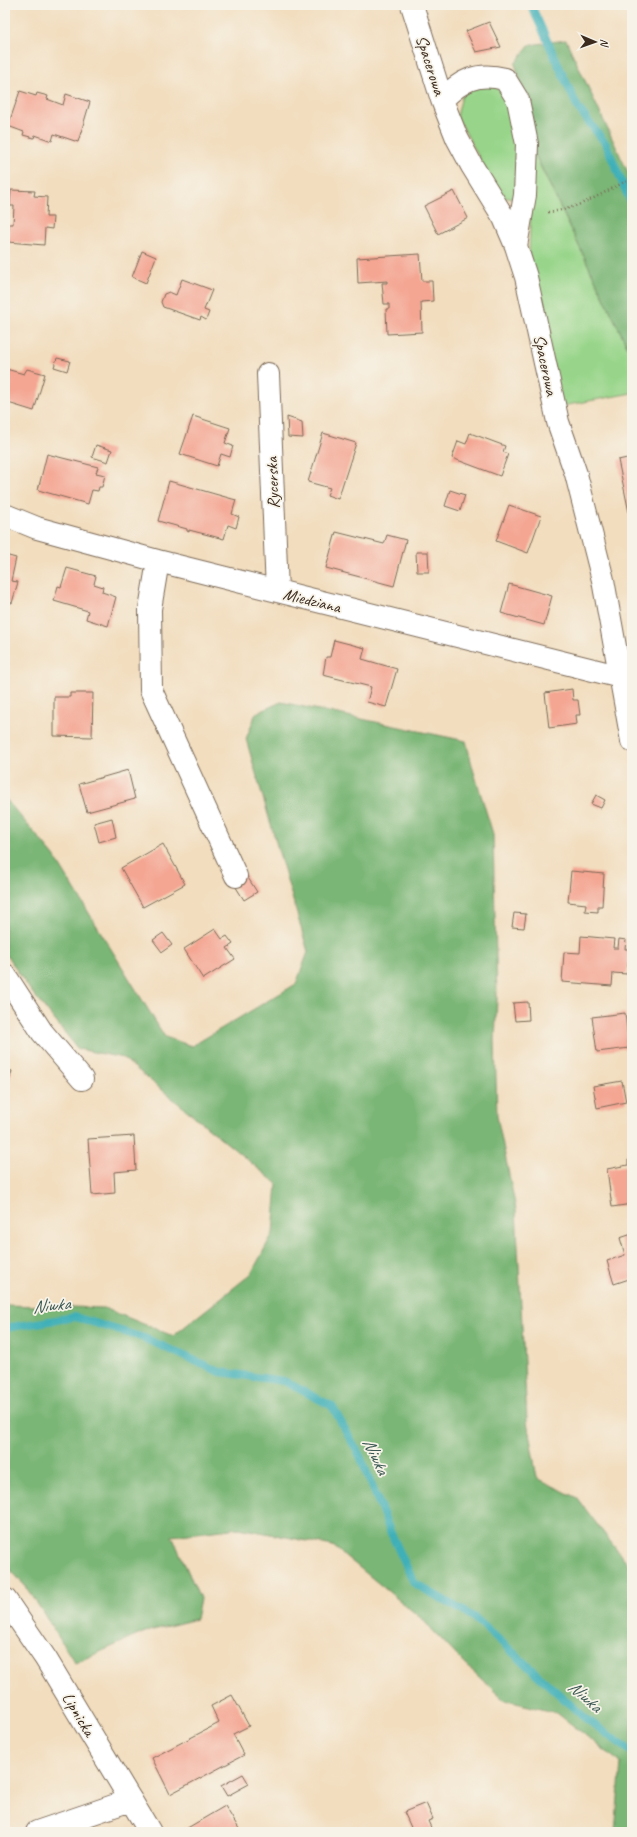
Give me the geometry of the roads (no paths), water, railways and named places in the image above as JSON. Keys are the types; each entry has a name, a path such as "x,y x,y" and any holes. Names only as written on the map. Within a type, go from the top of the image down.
{"street":[{"name":"Spacerowa","path":"412,5 442,100 472,166 504,218 516,246 526,277 558,422 589,518 622,677 632,741"},
{"path":"442,100 455,86 475,77 491,76 505,80 518,100 527,144 525,195 516,246"},
{"name":"Rycerska","path":"268,374 276,591"},
{"name":"Miedziana","path":"5,515 37,528 158,561 622,677"},
{"path":"158,561 150,609 151,690 236,876"},
{"path":"5,975 42,1032 82,1079"},
{"name":"Lipnicka","path":"5,1599 46,1659 150,1832"},
{"path":"37,1832 130,1800"}],"waterway":[{"path":"531,5 578,108 606,144 632,206"},
{"name":"Niwka","path":"5,1328 75,1317 144,1338 220,1372 284,1381 332,1406 360,1456 390,1531 414,1583 475,1618 585,1718 632,1752"}]}
